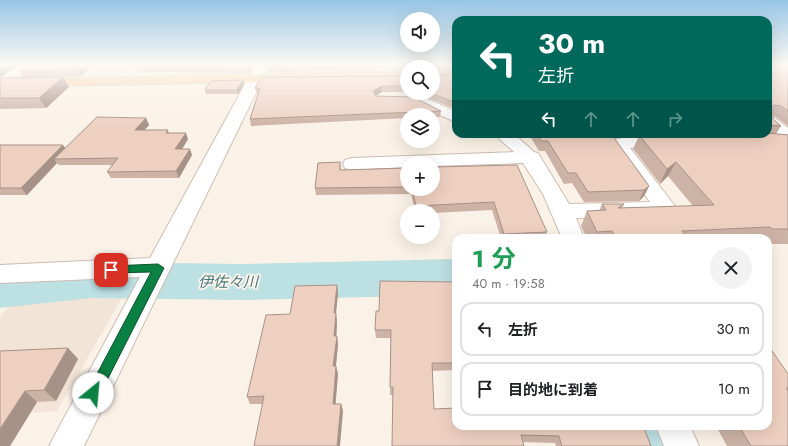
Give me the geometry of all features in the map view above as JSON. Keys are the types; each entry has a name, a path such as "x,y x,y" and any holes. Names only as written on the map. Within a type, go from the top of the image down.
{"street":[{"path":"66,446 251,85"},
{"path":"418,100 452,114"},
{"path":"772,124 788,136"},
{"path":"510,138 516,142 531,157 563,211 572,234"},
{"path":"563,211 660,208 664,206 618,144 684,141"},
{"path":"767,142 788,144"},
{"path":"352,164 531,157"},
{"path":"0,274 154,277"},
{"path":"674,430 682,446"}],"shaded area":[{"path":"127,289 57,411 0,415 0,318 19,291"}],"building":[{"path":"0,85 54,85 39,98 0,98"},
{"path":"208,85 240,85 237,90 205,90"},
{"path":"257,85 400,85 382,86 373,91 376,96 400,97 400,100 419,100 435,108 400,108 400,113 250,119 260,88 255,88"},
{"path":"440,85 452,85 452,101 440,97"},
{"path":"772,85 788,85 788,111 781,106 773,106 773,119 781,126 772,125"},
{"path":"97,117 146,118 135,130 168,130 166,133 186,133 175,149 190,149 176,171 107,172 118,158 54,159"},
{"path":"772,133 788,135 788,229 772,229 770,227 682,231 684,234 614,234 612,231 597,232 587,211 606,210 602,204 624,204 618,208 714,205 676,162 667,169 641,138 772,138"},
{"path":"539,138 614,138 649,186 644,190 588,192 576,173 568,173 548,141 541,141"},
{"path":"0,145 63,145 21,188 0,188"},
{"path":"340,162 340,170 400,168 400,187 315,188 318,163"},
{"path":"517,165 547,232 504,234 494,202 440,205 416,204 414,196 440,196 440,167"},
{"path":"380,281 452,282 452,363 432,363 434,409 452,408 452,430 645,430 651,446 562,446 559,436 521,435 524,446 392,446 393,387 390,387 391,330 375,330 376,311 379,311"},
{"path":"337,285 334,313 336,313 334,336 337,336 333,366 336,366 333,404 341,404 337,446 254,446 264,396 247,397 266,315 290,314 295,286"},
{"path":"68,348 44,390 25,391 0,429 0,351"},
{"path":"772,351 788,374 788,388 786,388 788,391 788,446 751,446 741,430 772,430"}],"waterway":[{"name":"伊佐々川","path":"0,289 91,280 243,282 452,277"},
{"name":"伊佐々川","path":"657,430 664,446"}],"route":[{"path":"93,393 158,268 111,270"}]}
